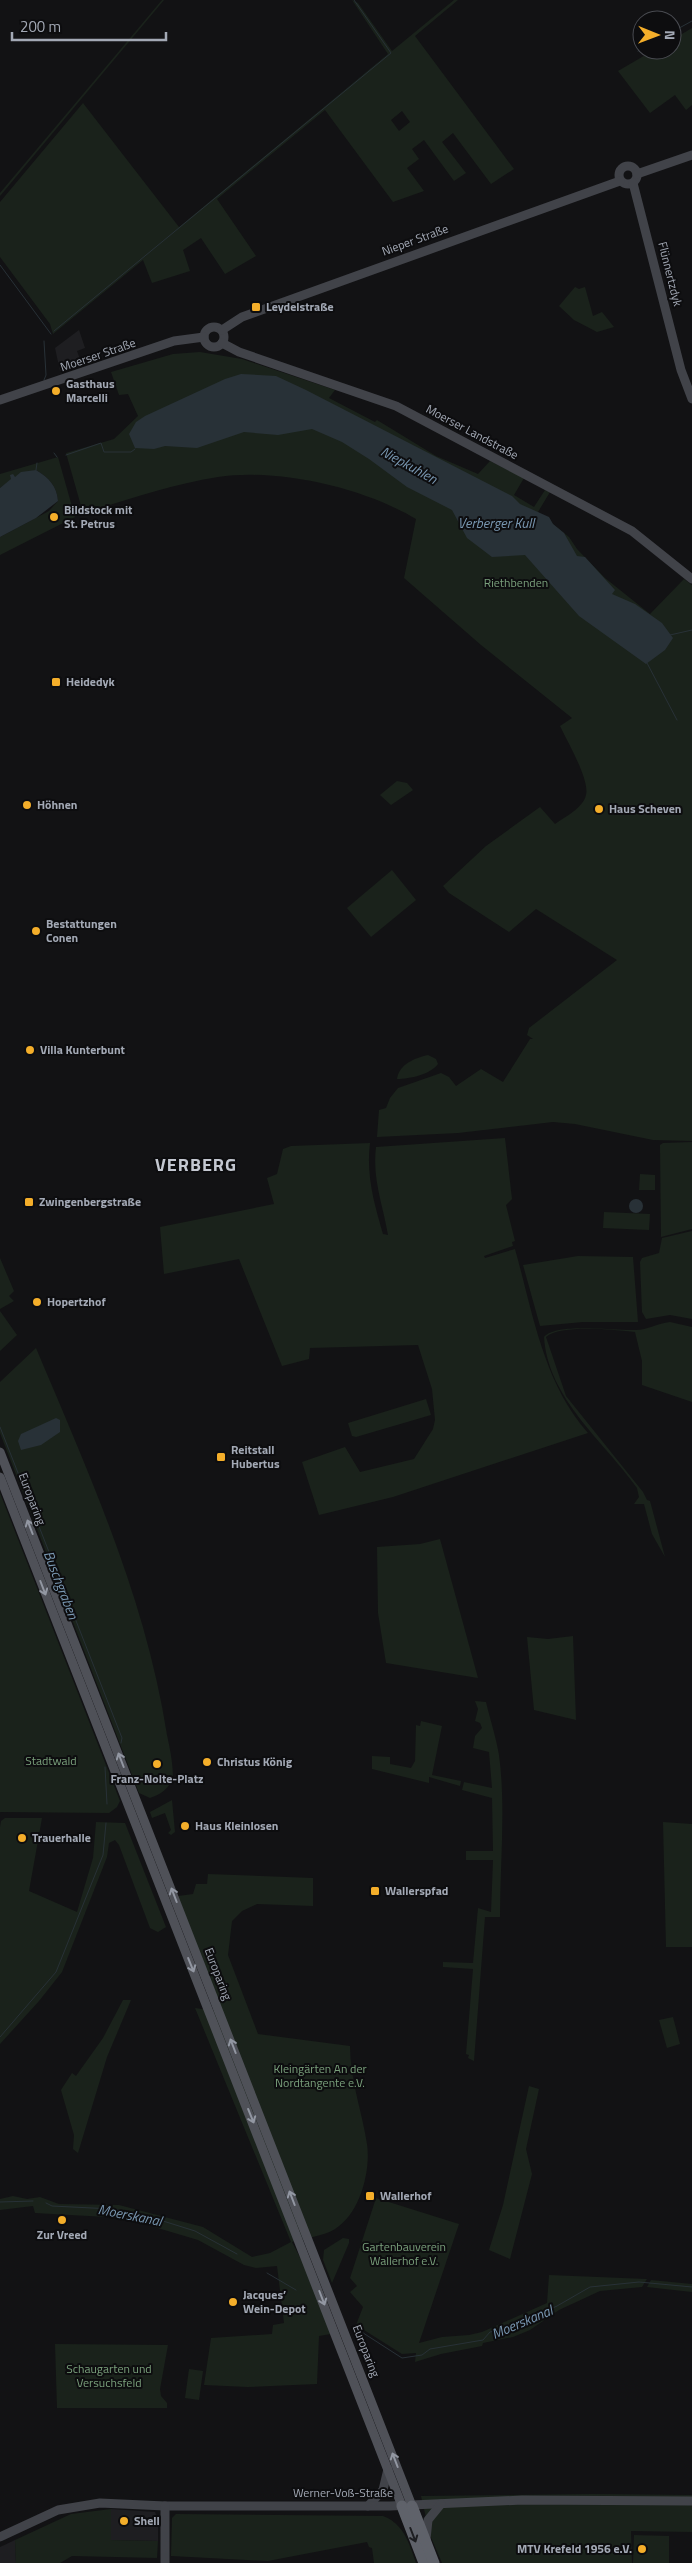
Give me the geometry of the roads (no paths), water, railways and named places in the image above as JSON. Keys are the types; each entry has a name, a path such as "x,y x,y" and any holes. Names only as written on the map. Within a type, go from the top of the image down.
{"highway":[{"path":"407,2506 426,2542 434,2563"},
{"path":"407,2506 424,2563"}],"main road":[{"name":"Nieper Straße","path":"222,330 242,317 620,180 619,172 626,166 633,167 637,174 692,155"},
{"path":"620,180 625,184 633,183 637,174"},
{"name":"Flünnertzdyk","path":"633,183 681,370 692,399"},
{"name":"Moerser Straße","path":"0,400 174,341 204,337 210,328 222,330"},
{"path":"222,330 224,337 222,343"},
{"name":"Moerser Straße","path":"204,337 208,345 212,347 222,343"},
{"name":"Moerser Landstraße","path":"222,343 239,352 403,409 632,531 692,579"},
{"name":"Europaring","path":"0,1452 407,2506"},
{"name":"Europaring","path":"0,1477 388,2469 407,2506"},
{"path":"368,2506 383,2490 388,2469"},
{"name":"Werner-Voß-Straße","path":"0,2537 71,2506 115,2502 166,2506 407,2506 555,2500 692,2501"},
{"path":"426,2542 428,2520 441,2504"},
{"path":"165,2563 166,2506"}],"water":[{"name":"Verberger Kull","path":"241,374 276,376 512,496 520,504 549,517 553,524 564,533 577,556 585,557 615,590 612,594 635,604 662,623 673,638 665,650 646,664 579,616 525,555 492,557 467,538 452,510 407,487 342,442 312,429 278,435 244,432 197,448 165,446 154,449 135,448 129,434 136,422 225,379"},
{"path":"36,470 52,483 58,501 36,518 0,537 0,488 11,479 10,475 13,474 15,477 21,472"},
{"path":"633,1199 639,1199 643,1206 639,1213 633,1213 629,1209 629,1203"},
{"path":"56,1418 60,1420 60,1432 41,1445 21,1450 18,1441 21,1434"}],"waterway":[{"path":"54,331 391,53 354,0"},
{"path":"682,26 692,21"},
{"path":"0,265 51,334"},
{"path":"44,341 46,375 44,380"},
{"name":"Niepkuhlen","path":"66,455 101,443 104,452 131,452 135,449"},
{"name":"Niepkuhlen","path":"54,453 57,457"},
{"name":"Niepkuhlen","path":"36,470 37,463"},
{"path":"670,635 692,630"},
{"name":"Niepkuhlen","path":"647,663 677,720"},
{"name":"Buschgraben","path":"0,1427 122,1738 121,1743"},
{"name":"Buschgraben","path":"105,1767 107,1804"},
{"name":"Buschgraben","path":"0,2037 56,1972 103,1855 106,1823"},
{"name":"Moerskanal","path":"0,2202 33,2201"},
{"name":"Moerskanal","path":"46,2203 52,2206 112,2209 147,2216 195,2231 237,2254"},
{"name":"Moerskanal","path":"267,2273 296,2290"},
{"name":"Moerskanal","path":"357,2329 402,2358 422,2355 430,2349 483,2340 490,2332 514,2326 557,2306 590,2287 639,2282 692,2287"}],"place":[{"name":"Leydelstraße","path":"256,307"},
{"name":"Gasthaus Marcelli","path":"56,391"},
{"name":"Bildstock mit St. Petrus","path":"54,517"},
{"name":"Heidedyk","path":"56,682"},
{"name":"Höhnen","path":"27,805"},
{"name":"Haus Scheven","path":"599,809"},
{"name":"Bestattungen Conen","path":"36,931"},
{"name":"Villa Kunterbunt","path":"30,1050"},
{"name":"Zwingenbergstraße","path":"29,1202"},
{"name":"Hopertzhof","path":"37,1302"},
{"name":"Reitstall Hubertus","path":"221,1457"},
{"name":"Christus König","path":"207,1762"},
{"name":"Franz-Nolte-Platz","path":"157,1764"},
{"name":"Haus Kleinlosen","path":"185,1826"},
{"name":"Trauerhalle","path":"22,1838"},
{"name":"Wallerspfad","path":"375,1891"},
{"name":"Wallerhof","path":"370,2196"},
{"name":"Zur Vreed","path":"62,2220"},
{"name":"Jacques’ Wein-Depot","path":"233,2302"},
{"name":"Shell","path":"124,2521"},
{"name":"MTV Krefeld 1956 e.V.","path":"642,2549"}],"district":[{"name":"VERBERG","path":"196,1165"}],"park label":[{"name":"Riethbenden","path":"516,583"},
{"name":"Stadtwald","path":"51,1761"},
{"name":"Kleingärten An der Nordtangente e.V.","path":"320,2076"},
{"name":"Gartenbauverein Wallerhof e.V.","path":"404,2254"},
{"name":"Schaugarten und Versuchsfeld","path":"109,2376"}]}
